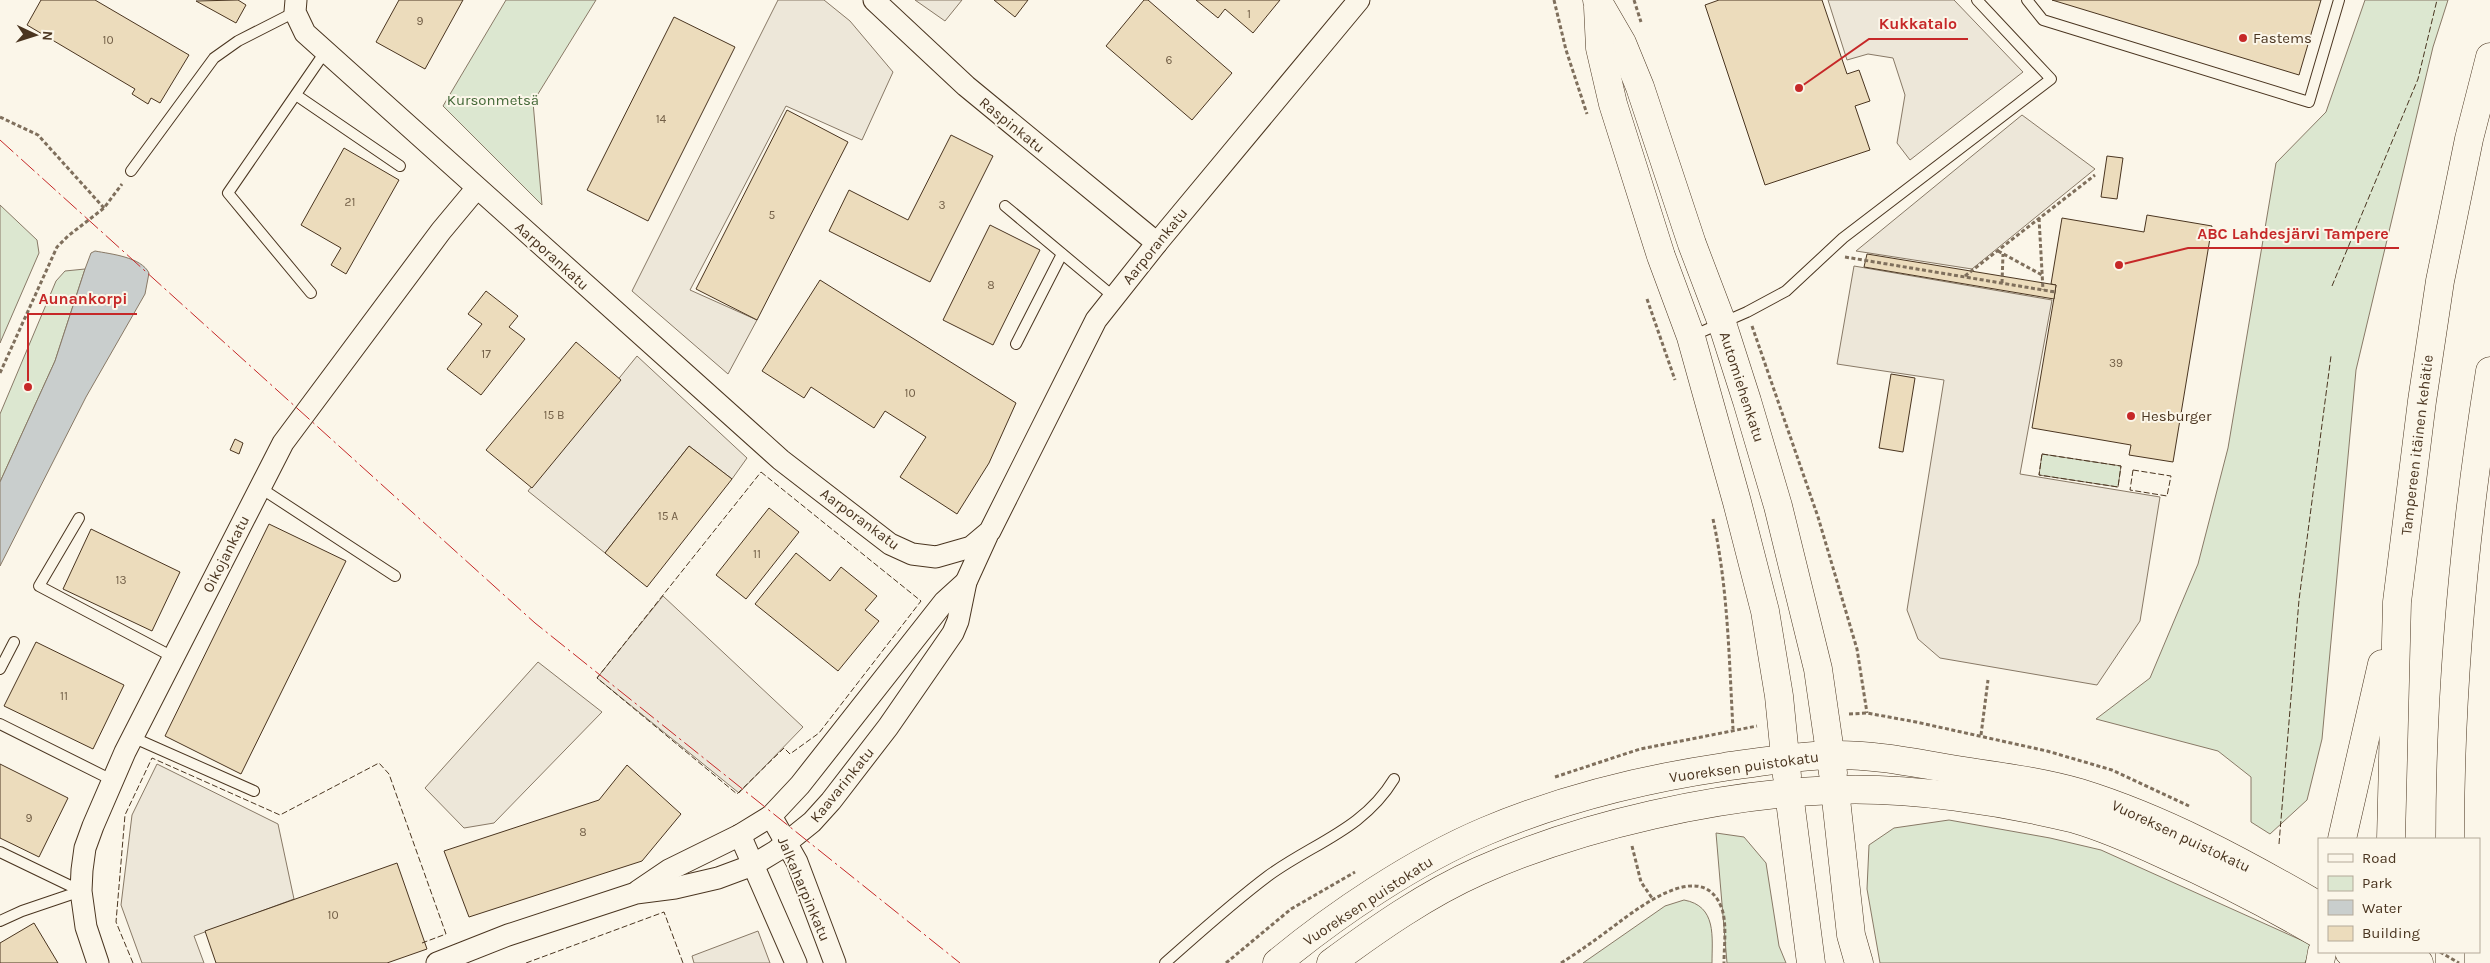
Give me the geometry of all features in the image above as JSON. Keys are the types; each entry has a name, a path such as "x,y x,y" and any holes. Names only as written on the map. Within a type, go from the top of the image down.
{"main road":[{"name":"Automiehenkatu","path":"1597,0 1622,43 1640,87 1692,244 1722,323 1778,506 1818,669 1831,755 1852,935 1859,963"},
{"name":"Automiehenkatu","path":"1597,0 1600,48 1614,104 1661,256 1691,337 1765,611 1779,696 1789,793 1811,963"},
{"name":"Tampereen itäinen kehätie","path":"2391,838 2397,602 2422,401 2440,281 2469,139 2490,57"},
{"path":"2450,838 2450,768 2460,604 2490,371"},
{"path":"2342,838 2397,602"},
{"name":"Vuoreksen puistokatu","path":"1277,963 1317,932 1401,876 1483,832 1541,810 1623,786 1691,772 1785,758 1831,755 1870,757 2010,778 2078,792 2146,818 2274,894 2318,933"},
{"name":"Vuoreksen puistokatu","path":"1331,963 1424,901 1480,871 1544,846 1626,822 1696,806 1789,793 1835,790 1939,796 2025,809 2076,820 2126,837 2274,894 2318,906"},
{"path":"2351,953 2368,963"},
{"path":"2401,953 2419,963"}],"street":[{"name":"Raspinkatu","path":"874,0 966,86 1157,243"},
{"name":"Aarporankatu","path":"296,5 305,33 782,460 890,544 912,554 936,557 971,547 990,531 1096,320 1157,243 1359,0"},
{"name":"Oikojankatu","path":"98,963 86,927 81,891 86,848 112,780 132,737 279,450 441,231 476,188"},
{"name":"Kaavarinkatu","path":"437,963 508,935 636,893 674,888 718,878 753,865 787,844 812,822 888,728 953,633 958,621 966,582 990,531"},
{"name":"Kaavarinkatu","path":"636,893 669,870 740,835 771,816 800,785 944,602 966,582"},
{"name":"Jalkaharpinkatu","path":"771,816 797,862 835,963"},
{"path":"740,835 796,963"}],"lane":[{"path":"1691,337 1747,312 1786,291 1834,246 2051,78 1977,0"},
{"path":"2027,0 2043,20 2309,102 2339,0"},
{"path":"131,171 214,58 296,5"},
{"path":"311,293 228,193 326,52"},
{"path":"296,95 400,166"},
{"path":"1005,206 1114,297"},
{"path":"1016,344 1062,254"},
{"path":"259,487 395,576"},
{"path":"78,518 39,586 173,657"},
{"path":"0,668 14,642"},
{"path":"0,724 112,780"},
{"path":"132,737 254,792"},
{"path":"1165,963 1268,876 1362,818 1376,804 1394,779"},
{"path":"0,852 81,891"},
{"path":"0,921 22,911 81,891"}],"path":[{"path":"0,117 38,135 104,208"},
{"path":"0,373 57,247 104,208 131,171"},
{"path":"1964,277 2095,175"},
{"path":"2039,218 2043,290"},
{"path":"1834,246 1844,257 2055,292"},
{"path":"1998,251 2042,276"},
{"path":"2002,283 2003,254"},
{"path":"1646,294 1676,384"},
{"path":"1747,312 1818,517 1857,649 1867,713"},
{"path":"1592,763 1640,749 1733,729 1728,669 1730,649 1724,583 1712,515"},
{"path":"1981,735 1988,680"},
{"path":"1626,822 1641,882 1652,898"},
{"path":"1562,963 1652,898 1685,886 1701,888 1717,899 1724,919 1724,963"},
{"path":"2442,953 2459,963"}],"green space":[{"name":"Kursonmetsä","path":"506,0 596,0 533,102 542,205 443,106"},
{"path":"2365,0 2448,0 2433,47 2356,370 2322,739 2307,800 2270,834 2251,822 2251,777 2218,751 2096,719 2150,678 2198,564 2228,448 2276,163 2326,112"},
{"path":"0,205 37,240 39,253 0,343"},
{"path":"85,269 55,361 0,482 0,414 56,281 65,271"},
{"path":"2042,454 2121,466 2118,487 2039,475"},
{"path":"1949,820 2050,838 2101,850 2312,945 2305,963 1880,963 1867,889 1869,845 1894,828"},
{"path":"1716,833 1744,837 1766,863 1779,946 1786,963 1727,963"},
{"path":"1684,900 1695,903 1707,916 1712,933 1712,963 1583,963 1665,906"}],"shaded area":[{"path":"778,0 824,0 850,21 893,72 862,140 786,106 690,290 757,320 728,374 632,291"},
{"path":"915,0 962,0 945,21"},
{"path":"1828,0 1954,0 2023,72 1910,160 1897,143 1905,95 1893,58 1868,54 1847,60"},
{"path":"2022,115 2095,169 1972,269 1856,251"},
{"path":"1854,266 2052,300 2020,474 2160,497 2140,621 2097,685 1940,658 1918,639 1907,610 1944,380 1837,364"},
{"path":"637,356 747,458 732,479 689,446 605,553 528,491"},
{"path":"663,596 803,727 739,793 597,678"},
{"path":"538,662 602,712 494,823 464,828 425,788"},
{"path":"157,764 278,824 294,899 194,936 204,963 142,963 121,905 132,815"},
{"path":"758,931 770,963 694,963 692,956"}],"water":[{"path":"95,251 125,257 145,268 149,273 145,294 86,397 0,566 0,482 55,361 85,269 91,253"}],"building":[{"path":"41,0 95,0 189,55 160,103 151,98 148,104 132,94 135,89 27,25"},
{"path":"238,0 246,5 236,23 196,1"},
{"path":"399,0 463,0 425,69 376,42"},
{"path":"994,0 1028,0 1015,17"},
{"path":"1144,0 1148,0 1232,73 1192,120 1106,46"},
{"path":"1196,0 1280,0 1253,33 1225,9 1218,18"},
{"path":"1719,0 1822,0 1847,74 1859,70 1870,101 1855,106 1870,150 1765,185 1705,5"},
{"name":"Fastems","path":"2052,0 2321,0 2299,75"},
{"path":"674,17 735,47 648,221 587,190"},
{"path":"787,110 848,142 757,320 696,289"},
{"path":"951,135 993,156 930,282 829,231 849,190 908,220"},
{"path":"344,148 399,180 346,274 331,265 341,248 301,225"},
{"path":"2107,156 2123,158 2117,199 2101,197"},
{"path":"2147,215 2212,226 2173,462 2129,455 2131,445 2032,428 2056,285 2051,284 2062,218 2144,232"},
{"path":"990,225 1040,250 993,345 943,320"},
{"path":"1867,254 2056,285 2054,299 1864,267"},
{"path":"820,280 1016,403 989,463 957,514 900,477 926,437 885,411 874,428 811,387 804,398 762,371"},
{"path":"486,291 518,316 509,327 525,339 481,395 447,369 482,324 468,314"},
{"path":"576,342 621,380 532,488 486,450"},
{"path":"1891,374 1915,378 1903,452 1879,448"},
{"path":"235,439 243,443 239,454 230,450"},
{"path":"689,446 732,479 647,587 605,553"},
{"path":"769,508 799,532 746,599 716,575"},
{"path":"269,524 346,561 241,774 165,736"},
{"path":"91,529 180,572 152,631 63,589"},
{"path":"796,553 830,581 841,567 877,596 865,610 879,621 838,671 755,604"},
{"path":"36,642 124,685 93,749 4,706"},
{"path":"0,764 68,798 39,857 0,838"},
{"path":"627,765 681,814 642,861 469,917 444,851 599,800"},
{"path":"397,863 427,949 387,963 216,963 205,931"},
{"path":"34,923 58,963 0,963 0,943"}],"fence":[{"path":"2332,286 2418,79 2437,0"},
{"path":"2279,844 2299,600 2331,356"},
{"path":"2042,454 2121,466 2118,487 2039,475 2042,454"},
{"path":"2133,470 2171,476 2167,496 2130,490 2133,470"},
{"path":"761,472 921,601 819,733 790,754 784,748 737,794 597,678 761,472"},
{"path":"133,963 116,922 125,815 152,758 280,815 379,763 389,774 446,934 422,943"},
{"path":"526,963 664,912 683,963"}],"power":[{"path":"0,140 535,623 960,963"}],"place":[{"name":"Fastems","path":"2243,38"},
{"name":"Kukkatalo","path":"1799,88"},
{"name":"ABC Lahdesjärvi Tampere","path":"2119,265"},
{"name":"Aunankorpi","path":"28,387"},
{"name":"Hesburger","path":"2131,416"}]}
